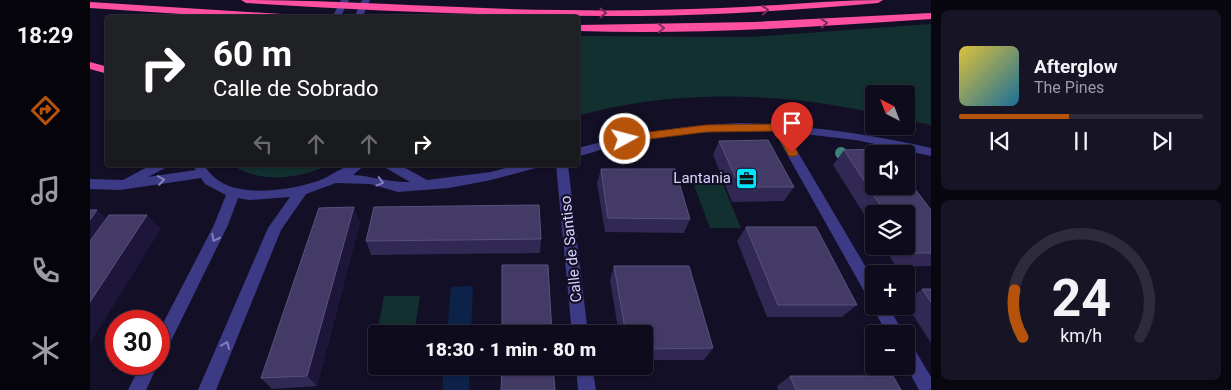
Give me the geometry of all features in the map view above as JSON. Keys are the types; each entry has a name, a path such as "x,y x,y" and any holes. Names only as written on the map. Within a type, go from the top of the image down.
{"highway":[{"path":"246,0 449,10 664,13 753,10 878,0"},
{"path":"90,5 248,15"},
{"path":"580,28 806,25 931,16"},
{"path":"90,65 105,70"}],"street":[{"path":"337,15 344,0"},
{"path":"359,15 366,0"},
{"path":"580,151 625,139 706,128 778,128 823,131 931,152"},
{"path":"778,128 865,279"},
{"path":"120,185 157,167"},
{"path":"90,184 120,185 200,169 214,185 233,193 266,196 302,190 335,179 356,167"},
{"path":"394,167 424,184"},
{"path":"335,179 370,180 398,188 491,176 525,167"},
{"name":"Calle de Santiso","path":"562,167 579,325"},
{"path":"207,390 275,228 302,190"},
{"path":"170,326 221,225 233,193"},
{"path":"915,366 929,390"},
{"path":"137,390 144,375"},
{"path":"585,375 586,390"}],"green space":[{"path":"931,24 931,125 915,122 915,85 865,85 865,111 801,101 725,96 650,101 613,107 580,115 580,36 751,37"},
{"path":"236,167 324,167 305,174 280,177 267,177 243,171"},
{"path":"693,182 722,182 741,228 710,228"},
{"path":"384,296 420,296 415,325 379,325"}],"water":[{"path":"473,286 471,325 448,325 451,287"},
{"path":"469,375 469,390 443,390 443,376"}],"building":[{"path":"768,140 794,187 740,187 719,141"},
{"path":"865,149 865,182 844,150"},
{"path":"601,169 675,169 690,219 608,218"},
{"path":"915,189 931,210 931,253 915,253 915,205 880,205 874,195 915,195"},
{"path":"539,205 541,239 366,241 374,207"},
{"path":"354,207 307,376 261,378 319,208"},
{"path":"90,210 97,210 90,220"},
{"path":"109,215 147,215 90,302 90,241"},
{"path":"746,227 816,227 857,305 778,305"},
{"path":"502,265 548,265 551,325 502,325"},
{"path":"614,266 689,266 713,348 653,349 653,325 624,325"},
{"path":"922,289 931,289 931,302"},
{"path":"502,375 554,375 555,390 501,390"},
{"path":"790,376 893,376 901,390 796,390"}],"place":[{"name":"Lantania","path":"747,178"}],"route":[{"path":"625,139 706,128 778,128 792,153"}]}
